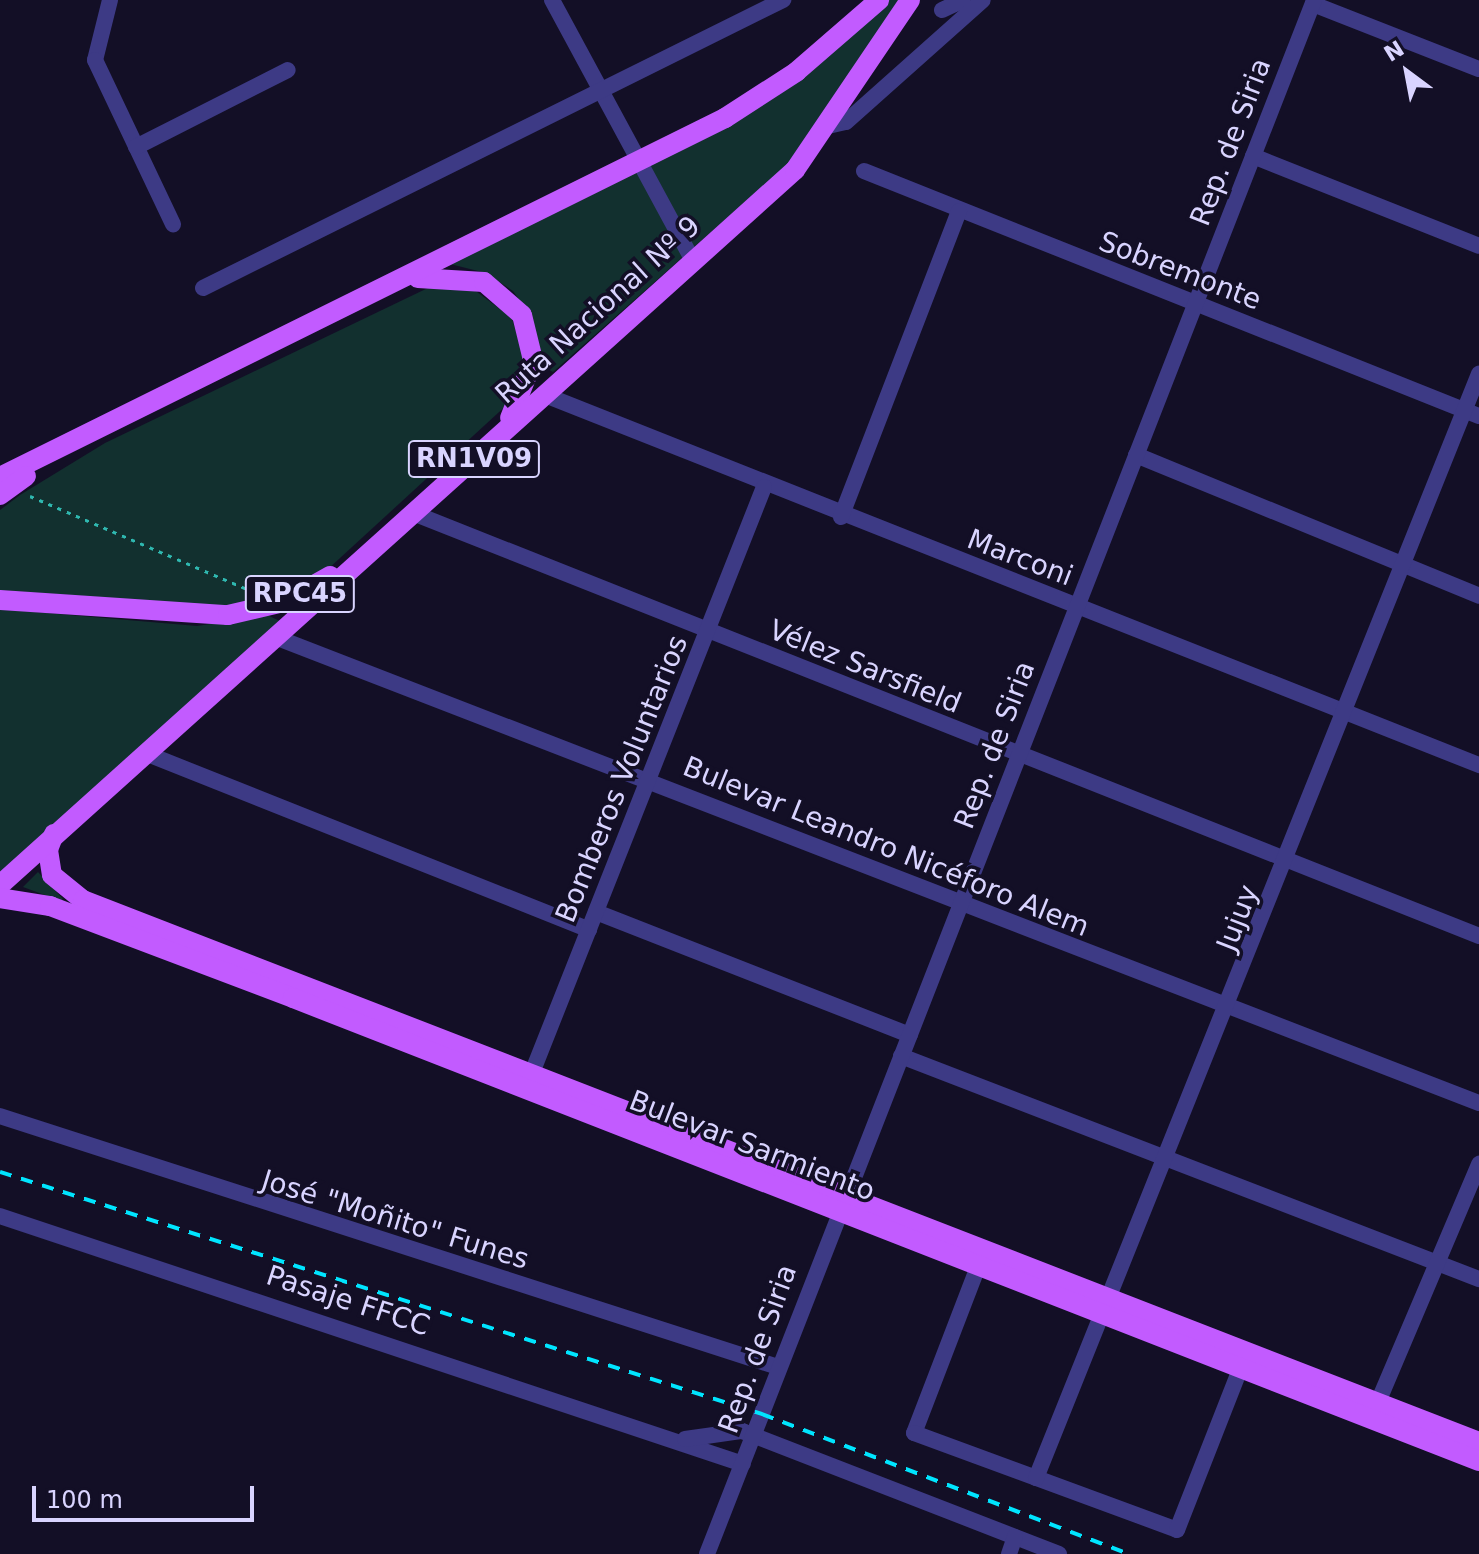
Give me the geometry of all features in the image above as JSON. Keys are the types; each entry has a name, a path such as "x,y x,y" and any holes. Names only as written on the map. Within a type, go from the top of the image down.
{"main road":[{"name":"RN1V09","path":"5,485 116,424 389,288 765,94 879,0"},
{"name":"Ruta Nacional Nº 9","path":"0,885 795,170 828,126 910,0"},
{"name":"RN1V09","path":"389,288 456,275 493,286 516,307 533,360 527,386 500,435"},
{"name":"RPC45","path":"0,600 71,600 199,617 272,606 388,536"},
{"name":"Bulevar Sarmiento","path":"54,834 48,850 52,875 80,908"},
{"name":"Bulevar Sarmiento","path":"0,898 80,908 296,990 1375,1411 1479,1461"},
{"name":"Bulevar Sarmiento","path":"841,1202 979,1264 1107,1306 1241,1367 1479,1442"}],"street":[{"path":"110,0 94,54 173,224"},
{"path":"552,0 597,93 694,263"},
{"path":"203,288 783,0"},
{"path":"942,10 963,0"},
{"path":"828,126 846,122 983,0"},
{"path":"1314,2 1479,69"},
{"name":"Rep. de Siria","path":"707,1554 841,1202 910,1035 1314,2"},
{"path":"136,147 288,70"},
{"path":"1253,156 1479,246"},
{"name":"Sobremonte","path":"864,171 1472,413"},
{"path":"841,517 959,211"},
{"name":"Jujuy","path":"1036,1478 1230,1009 1404,566 1472,413 1479,374"},
{"name":"Marconi","path":"545,395 764,487 1479,765"},
{"path":"1136,455 1479,596"},
{"name":"Bomberos Voluntarios","path":"529,1081 645,779 708,633 764,487"},
{"name":"Vélez Sarsfield","path":"413,513 708,633 1479,936"},
{"name":"Bulevar Leandro Nicéforo Alem","path":"275,637 645,779 960,905 1479,1103"},
{"path":"145,753 589,930"},
{"path":"596,912 910,1035"},
{"path":"901,1056 1479,1279"},
{"name":"José \"Moñito\" Funes","path":"0,1116 778,1367"},
{"path":"1375,1411 1479,1164"},
{"name":"Pasaje FFCC","path":"0,1216 679,1439 743,1464"},
{"path":"979,1264 914,1433 1177,1530 1241,1367"},
{"name":"Pasaje FFCC","path":"679,1439 726,1431 754,1436 1059,1554"},
{"path":"1009,1554 1015,1537"}],"path":[{"path":"5,485 37,502 225,577 272,606"}],"green space":[{"path":"888,0 902,0 798,155 553,372 540,365 533,319 513,291 486,273 450,264 741,118"},
{"path":"432,286 473,289 512,318 524,361 510,402 327,570 292,592 236,607 0,590 0,510 20,495 105,443"},
{"path":"0,609 197,626 267,615 280,621 0,874"},
{"path":"38,872 63,899 61,901 23,887"}],"railway":[{"path":"0,1172 762,1414 1129,1554"}]}
